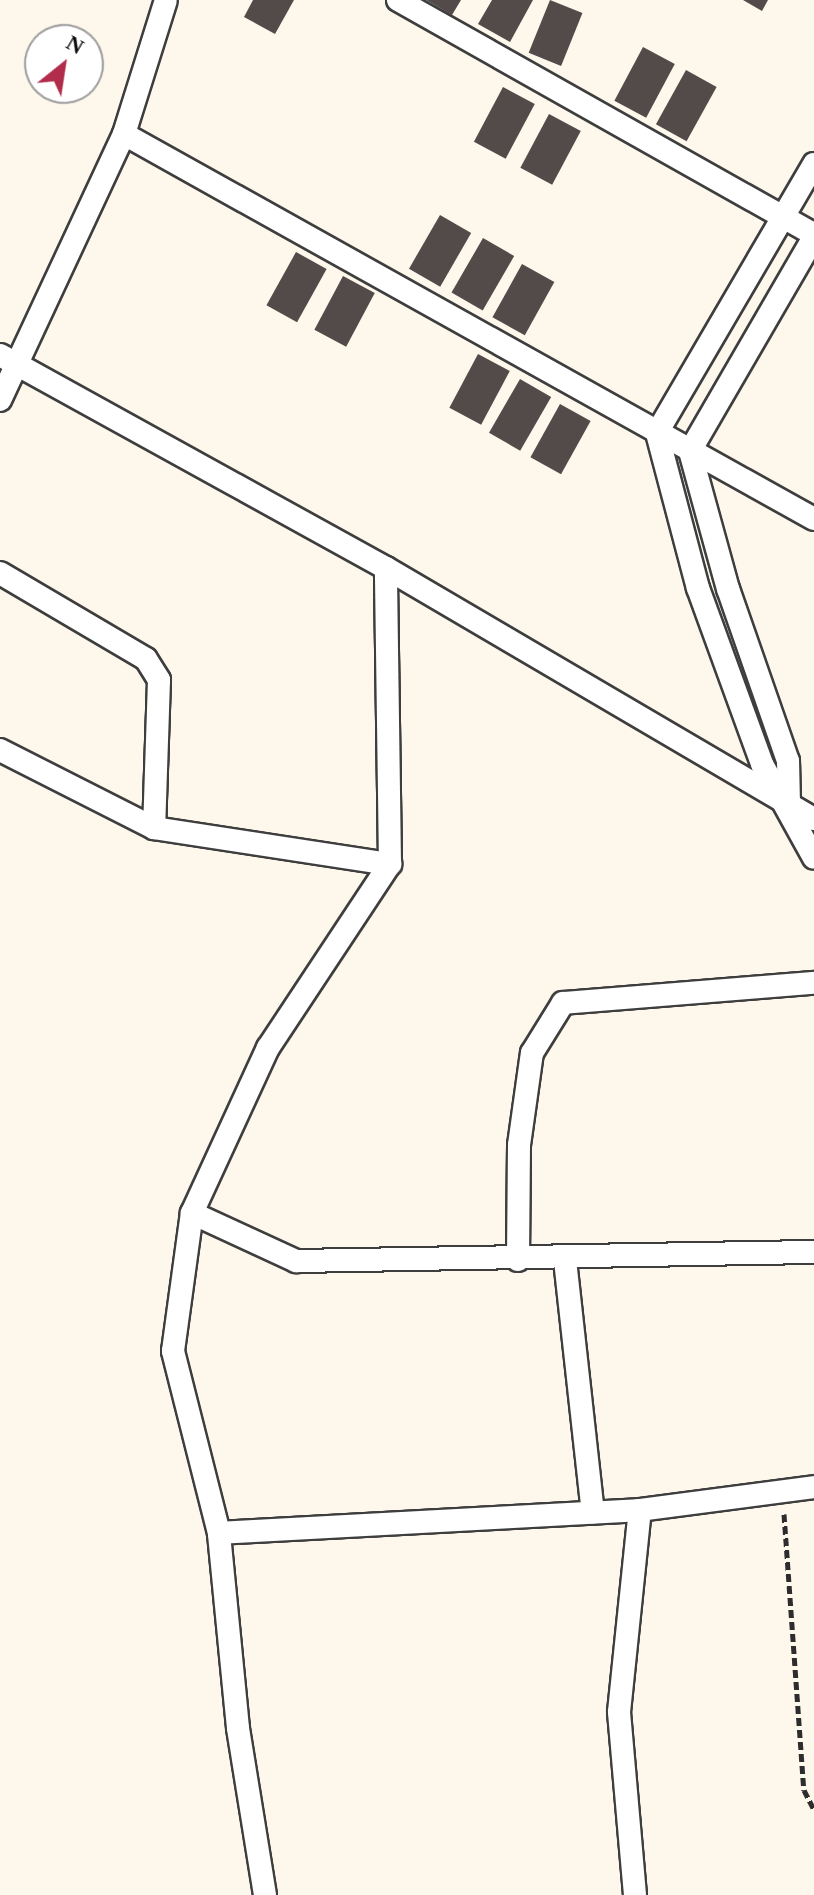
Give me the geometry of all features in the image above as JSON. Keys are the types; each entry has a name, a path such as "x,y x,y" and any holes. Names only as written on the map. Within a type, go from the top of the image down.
{"street":[{"path":"0,400 9,359 124,134 166,0"},
{"path":"398,0 814,236 690,451 728,589 788,761 790,806"},
{"path":"124,134 814,519"},
{"path":"814,164 657,433 698,588 762,764 790,806 814,858"},
{"path":"9,359 386,568 814,819"},
{"path":"265,1895 238,1728 219,1533 173,1351 192,1213 268,1048 390,864 386,568"},
{"path":"0,573 146,659 159,680 154,828"},
{"path":"698,588 728,589"},
{"path":"0,750 154,828 390,864"},
{"path":"518,1260 519,1145 532,1053 563,1003 814,983"},
{"path":"192,1213 296,1261 565,1260 814,1252"},
{"path":"565,1260 593,1512"},
{"path":"219,1533 640,1510 814,1487"},
{"path":"635,1895 619,1712 640,1510"}],"path":[{"path":"783,1491 804,1790 814,1810"}],"building":[{"path":"253,0 294,0 275,34 244,17"},
{"path":"426,0 461,0 452,15"},
{"path":"492,0 533,0 510,42 478,24"},
{"path":"550,0 582,13 561,66 529,53"},
{"path":"743,0 768,0 762,11"},
{"path":"643,47 675,64 646,118 614,101"},
{"path":"686,70 717,87 687,141 656,124"},
{"path":"503,87 535,104 506,159 474,142"},
{"path":"549,114 581,131 552,185 520,168"},
{"path":"440,215 471,233 440,287 409,269"},
{"path":"483,238 514,256 483,311 452,293"},
{"path":"296,252 327,269 297,322 266,305"},
{"path":"522,264 554,282 525,335 492,317"},
{"path":"343,276 375,293 346,347 314,330"},
{"path":"478,354 510,371 481,425 449,408"},
{"path":"520,379 551,397 520,451 489,433"},
{"path":"560,404 591,421 561,474 530,457"}]}
